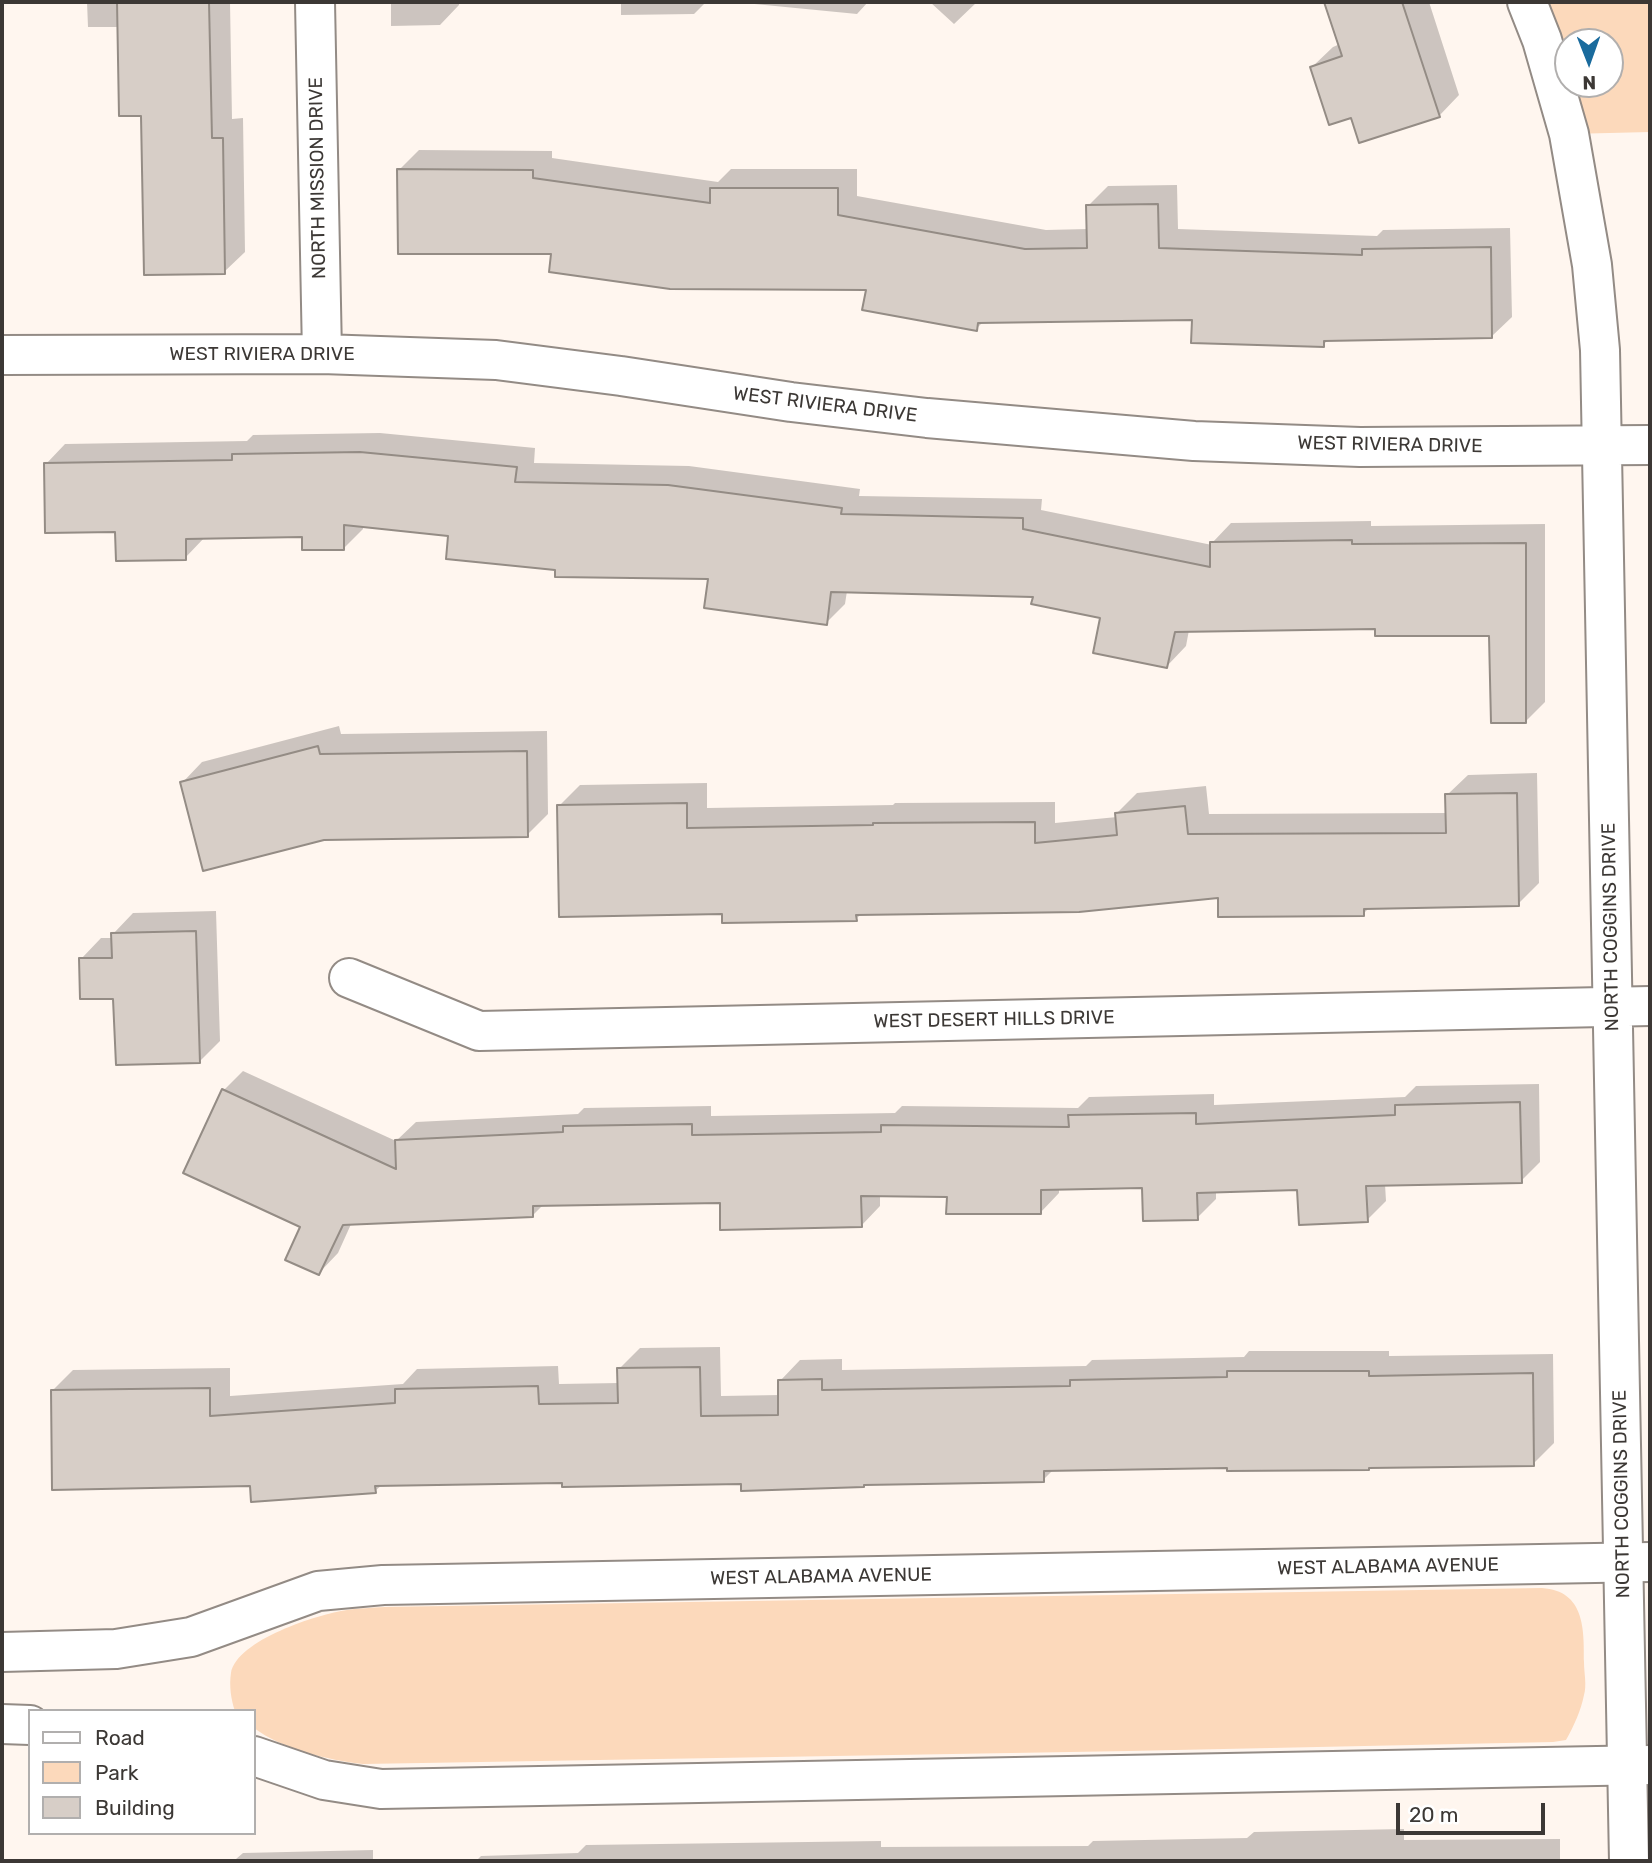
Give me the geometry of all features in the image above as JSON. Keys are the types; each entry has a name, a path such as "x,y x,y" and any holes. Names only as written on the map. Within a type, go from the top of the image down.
{"street":[{"name":"NORTH MISSION DRIVE","path":"315,2 322,355"},
{"name":"NORTH COGGINS DRIVE","path":"1527,2 1542,40 1569,134 1592,265 1600,350 1612,1007 1637,1562 1639,1765 1629,1861"},
{"name":"WEST RIVIERA DRIVE","path":"2,355 322,355 496,360 791,402 927,418 1194,441 1360,447 1650,445"},
{"name":"WEST DESERT HILLS DRIVE","path":"349,978 479,1031 1650,1006"},
{"name":"WEST ALABAMA AVENUE","path":"2,1652 116,1649 191,1637 318,1591 383,1585 1637,1562"},
{"path":"2,1724 28,1725"},
{"path":"256,1757 324,1780 381,1789 1639,1765"}],"green space":[{"path":"1527,2 1650,2 1650,132 1569,134 1558,98 1624,98 1624,28 1554,28 1554,87"},
{"path":"1542,1588 1567,1596 1579,1614 1583,1637 1585,1687 1581,1706 1566,1740 1553,1742 363,1764 335,1760 278,1742 256,1729 256,1709 234,1709 230,1687 231,1673 237,1661 248,1650 280,1631 317,1617 361,1608"}],"building":[{"path":"117,2 209,2 212,138 223,138 225,274 144,275 141,116 119,116"},
{"path":"1324,2 1402,2 1440,117 1359,143 1351,118 1329,125 1310,67 1342,56"},
{"path":"397,169 533,170 533,178 710,203 710,188 838,188 838,215 1025,249 1087,248 1086,205 1158,204 1159,248 1362,255 1362,249 1491,247 1492,338 1324,341 1324,347 1191,343 1192,320 978,323 977,331 862,310 866,290 670,289 549,272 551,254 398,254"},
{"path":"360,452 517,467 515,482 668,485 842,508 841,514 1023,518 1023,529 1210,567 1210,542 1352,540 1352,544 1526,543 1526,723 1491,723 1489,636 1375,636 1375,629 1175,632 1167,668 1093,653 1100,618 1031,604 1033,597 831,592 827,625 704,608 708,579 555,577 555,570 446,559 448,536 344,525 344,550 302,550 302,537 186,539 186,560 116,561 115,532 45,533 44,463 232,460 232,454"},
{"path":"318,746 320,754 527,751 528,837 324,840 203,871 180,782"},
{"path":"1517,793 1519,906 1364,909 1364,916 1218,917 1218,898 1079,912 856,915 857,921 722,923 722,914 559,917 557,805 687,803 687,828 1035,822 1035,843 1117,835 1115,813 1185,806 1188,834 1446,833 1445,794"},
{"path":"196,931 200,1063 116,1065 113,999 80,999 79,958 112,958 111,933"},
{"path":"222,1089 396,1169 395,1140 563,1132 563,1126 692,1124 692,1135 881,1132 881,1125 1069,1127 1068,1115 1196,1113 1196,1124 1395,1115 1395,1105 1520,1102 1522,1183 1366,1186 1368,1222 1299,1225 1297,1190 1197,1193 1198,1220 1143,1221 1142,1188 1041,1190 1041,1214 946,1214 947,1197 861,1196 862,1227 720,1230 720,1203 533,1206 533,1217 343,1225 319,1275 285,1260 300,1227 183,1173"},
{"path":"700,1367 701,1416 778,1415 778,1380 822,1379 822,1390 1070,1386 1070,1380 1227,1377 1227,1371 1369,1371 1369,1376 1533,1373 1534,1466 1369,1470 1227,1471 1227,1468 1044,1471 1044,1482 864,1485 741,1491 741,1484 375,1486 376,1493 251,1502 250,1486 52,1490 51,1390 210,1388 210,1416 395,1403 395,1389 538,1386 539,1404 618,1403 617,1368"}]}
